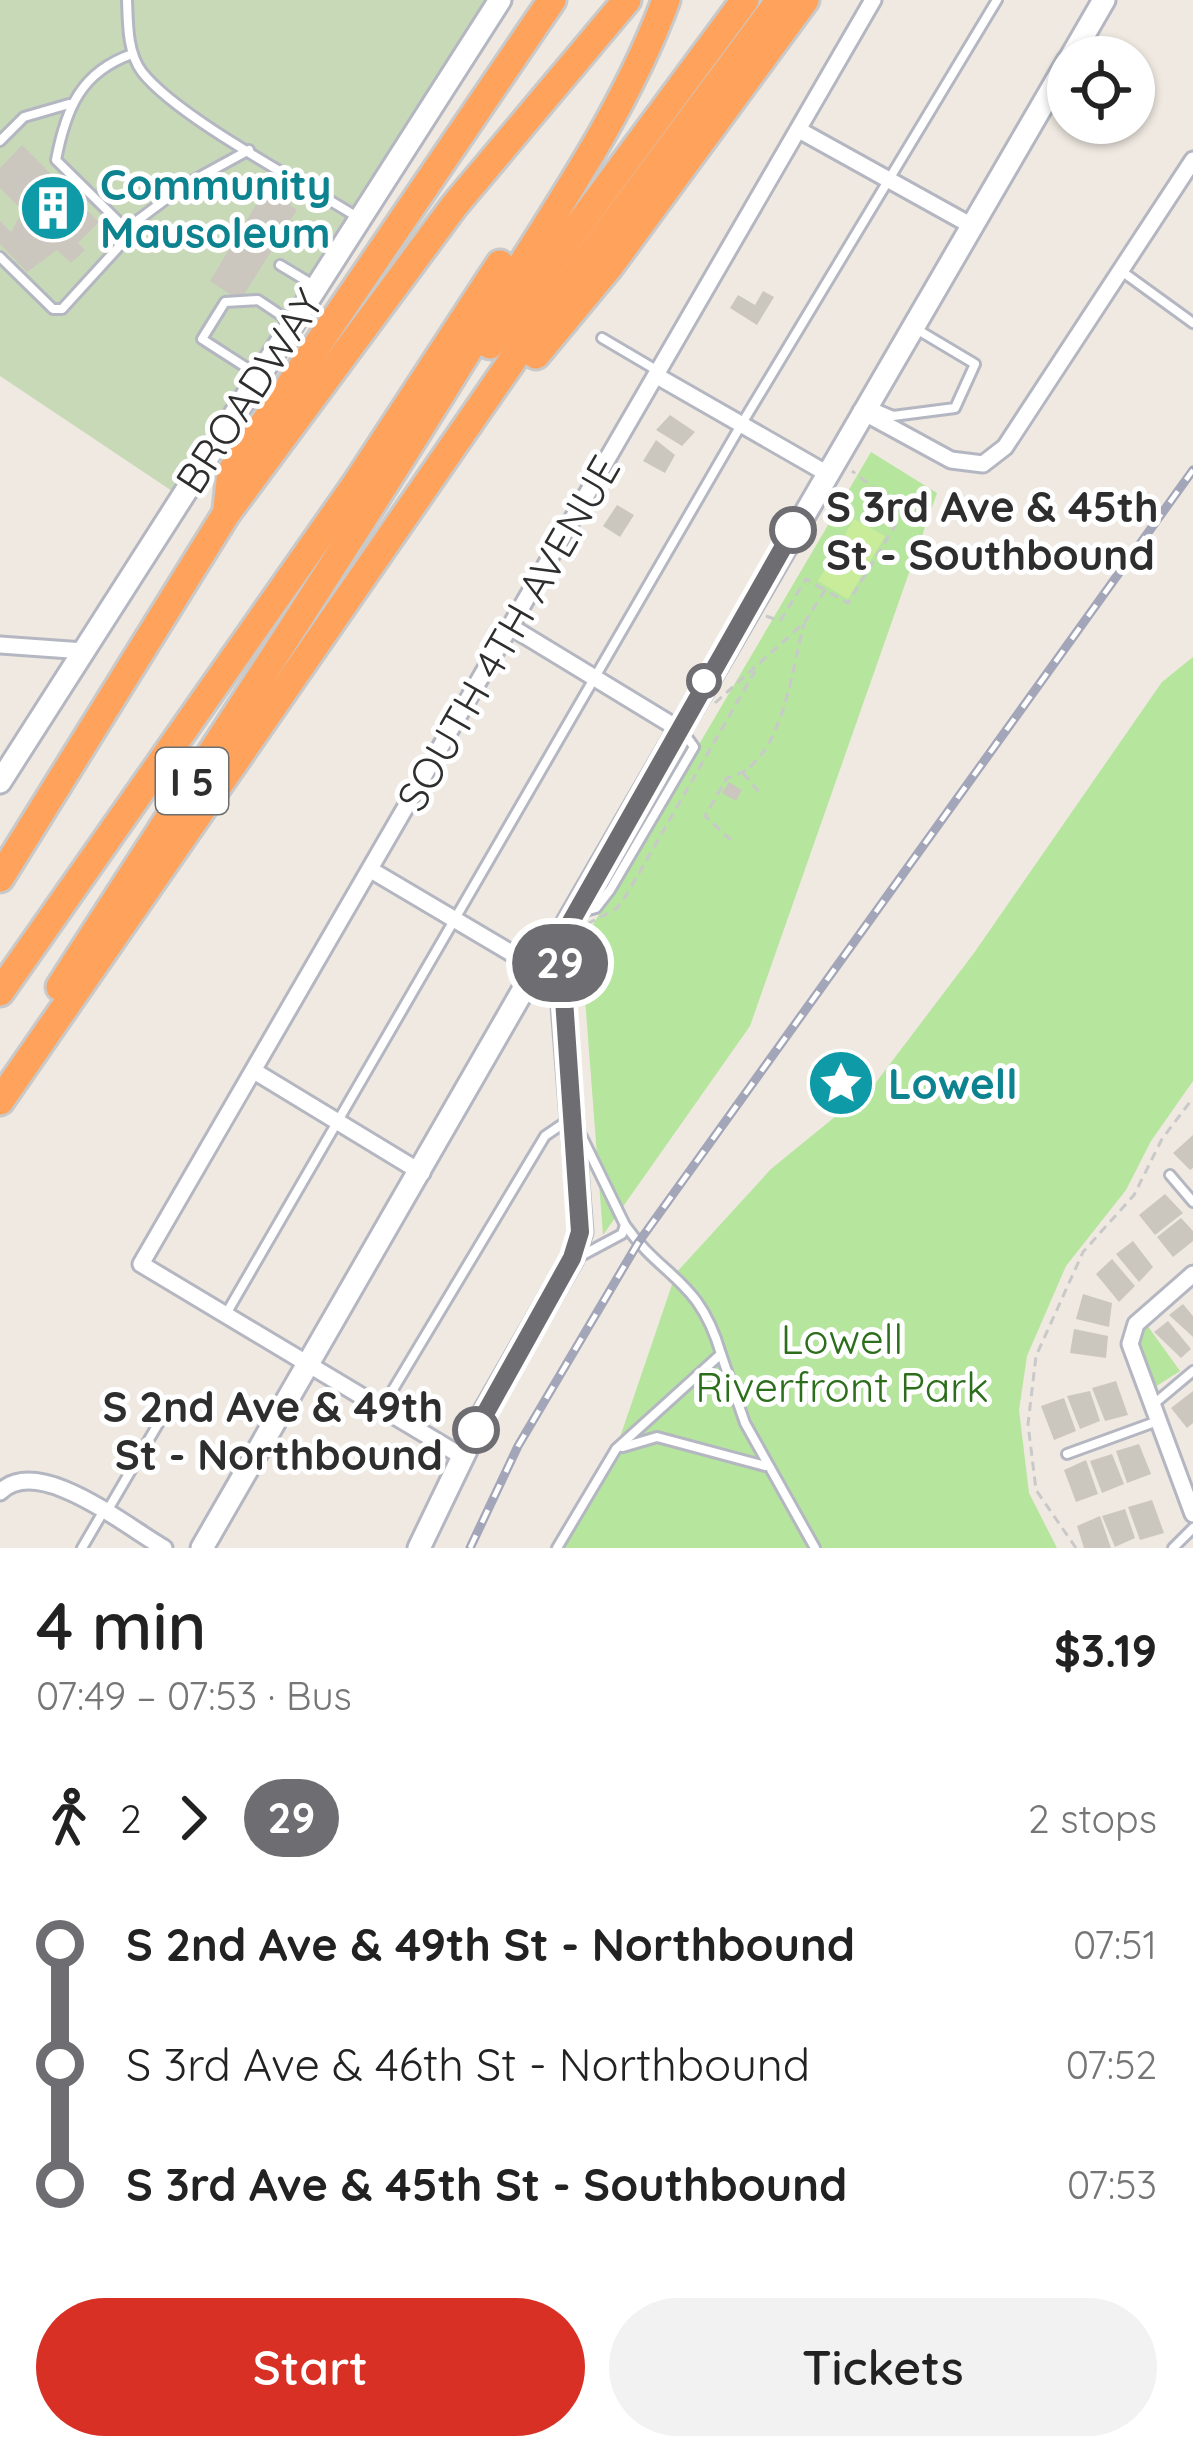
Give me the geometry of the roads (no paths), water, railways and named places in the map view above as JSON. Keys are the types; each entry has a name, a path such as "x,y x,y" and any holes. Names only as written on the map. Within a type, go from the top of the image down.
{"highway":[{"path":"226,514 231,472 552,0"},
{"path":"0,878 226,514 454,206 627,0"},
{"path":"0,992 356,484 493,276 634,42 650,0"},
{"path":"387,483 590,152 647,51 666,0"},
{"name":"I 5","path":"0,1081 387,483 745,0"},
{"path":"0,1101 178,850 523,344 780,0"},
{"path":"397,524 654,206 805,0"}],"street":[{"name":"BROADWAY","path":"0,782 500,0"},
{"name":"SOUTH 4TH AVENUE","path":"225,1315 141,1264 873,0"},
{"path":"1083,36 1104,0"},
{"path":"202,1548 1047,97"},
{"path":"799,130 972,226"},
{"path":"863,408 951,460 982,464 1005,447 1118,269 1187,181 1193,160"},
{"path":"658,374 741,424 830,467"},
{"path":"512,627 677,728"},
{"path":"0,645 84,651"},
{"path":"419,1548 572,1258 582,1211 575,1123 543,966 569,900 610,845"},
{"path":"371,871 451,920 543,966"},
{"path":"254,1071 422,1173"},
{"path":"1193,1274 1136,1324 1130,1344 1152,1415 1193,1514"},
{"path":"225,1315 463,1457"},
{"path":"0,1492 16,1479 45,1479 164,1548"}],"lane":[{"path":"127,0 133,54 142,72 172,98 359,219"},
{"path":"225,1315 741,424 997,0"},
{"path":"126,230 56,160 71,103 94,73 133,54"},
{"path":"0,141 24,117 71,103"},
{"path":"0,257 53,309 62,309 125,240 126,230 185,185 249,150"},
{"path":"280,265 316,287"},
{"path":"1118,269 1193,323"},
{"path":"259,376 202,339 225,302 258,300 292,323"},
{"path":"863,408 893,416 955,408 975,364 912,326"},
{"path":"602,338 658,374"},
{"path":"567,924 596,908 610,890 694,747 690,736 677,728"},
{"path":"381,1410 545,1136 564,1120 575,1123 638,1244 676,1273 711,1318 766,1466 815,1548"},
{"path":"1170,1175 1193,1202"},
{"path":"572,1258 622,1234 625,1225"},
{"path":"557,1548 616,1449 721,1354"},
{"path":"1067,1454 1152,1415 1193,1371"},
{"path":"82,1548 168,1406"},
{"path":"616,1449 657,1437 766,1466"},
{"path":"1173,1548 1193,1528"}],"railway":[{"path":"470,1548 518,1446 638,1243 1193,470"}],"place":[{"name":"Community Mausoleum","path":"53,208"},
{"name":"S 3rd Ave & 45th St - Southbound","path":"793,530"},
{"name":"Lowell","path":"841,1083"},
{"name":"S 2nd Ave & 49th St - Northbound","path":"476,1430"}],"park label":[{"name":"Lowell Riverfront Park","path":"842,1362"}]}
